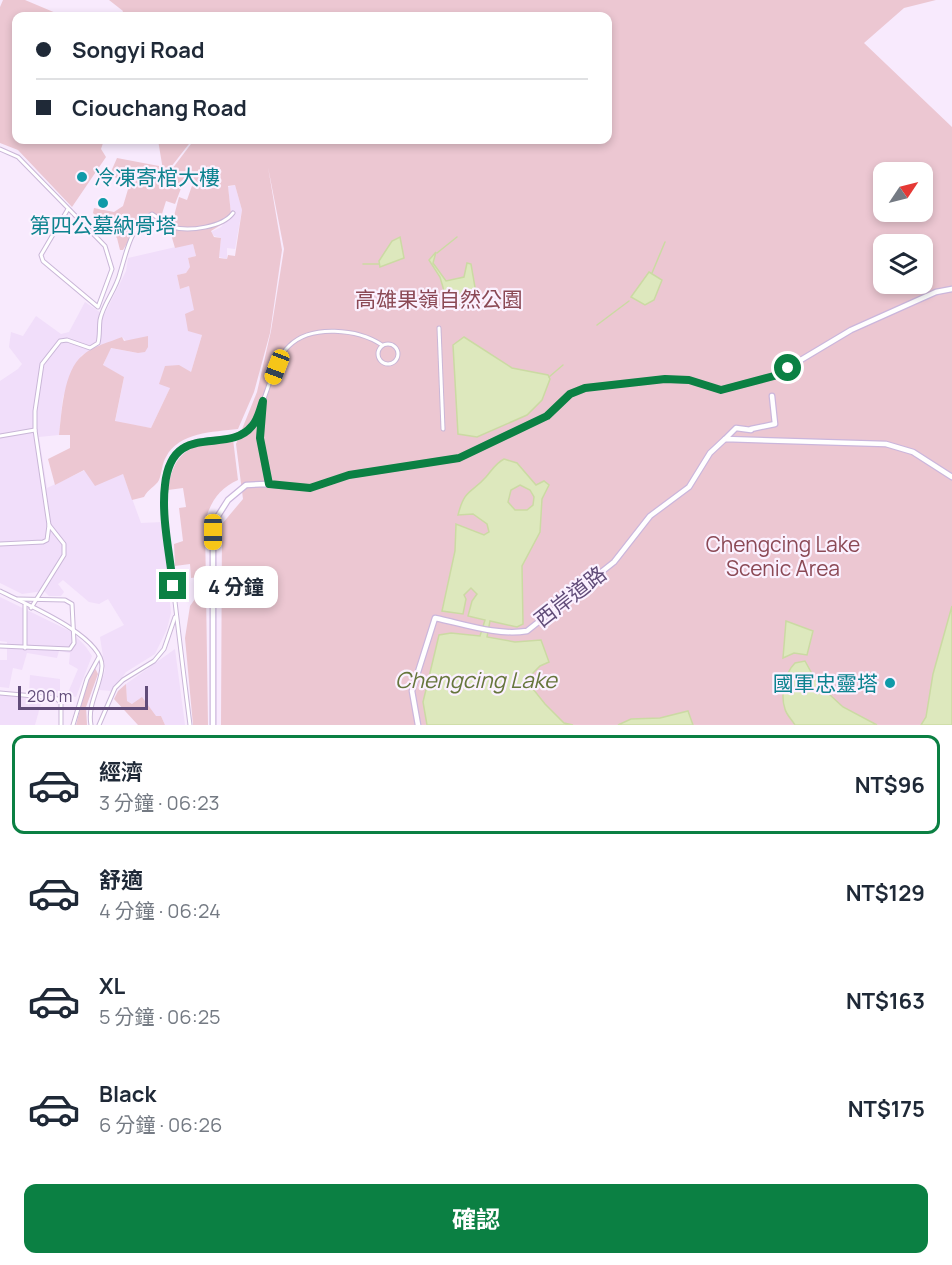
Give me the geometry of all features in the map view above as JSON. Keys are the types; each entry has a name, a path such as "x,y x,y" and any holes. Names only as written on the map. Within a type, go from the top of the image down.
{"street":[{"path":"0,149 18,157 105,246 112,269 98,307 43,261 41,255 68,209"},
{"path":"0,544 48,540 49,525 34,411 42,364 60,341 67,340 90,348 98,343 100,318 120,273 131,238 144,219 152,214 169,226 184,229 224,222 234,213"},
{"path":"256,484 310,488 349,475 459,458 547,416 570,394 585,388 665,379 689,380 721,390 774,376 851,330 936,292 952,289"},
{"path":"439,328 443,429"},
{"path":"189,725 164,501 170,464 180,451 193,444 236,436 248,431 253,426 283,353 288,346 304,336 341,333 362,336 382,345 392,344 398,355 392,363 386,364 380,360 377,354 382,345"},
{"name":"西岸道路","path":"418,725 412,691 435,618 493,631 514,633 526,631 614,562 650,516 689,486 710,453 736,428 751,429 775,424 772,396"},
{"path":"263,401 260,438 269,484"},
{"path":"751,429 752,438"},
{"path":"0,436 35,430"},
{"path":"725,439 752,438 886,444 913,452 952,477"},
{"path":"213,725 213,532 216,519 228,500 246,485 269,484 290,487"},
{"path":"31,608 64,555 64,544 49,525"},
{"path":"0,591 75,631 93,646 100,656 102,667 91,704 92,725"},
{"path":"0,646 70,649 75,631 72,604 65,600 37,598 15,600"},
{"path":"25,605 25,648"},
{"path":"99,725 115,688 123,680 154,661 164,649 176,615"},
{"path":"73,725 87,679 100,656"},
{"path":"0,693 56,698 61,703 62,725"}],"shaded area":[{"path":"235,185 242,210 235,249 227,248 227,259 219,257 221,238 214,236 211,232 221,227 231,214 228,187"},
{"path":"193,243 196,256 188,258 190,267 186,273 177,275 180,289 189,286 202,335 191,372 170,388 151,428 115,422 124,377 103,366 110,348 138,353 122,337 82,355 63,397 59,435 39,437 47,488 85,470 123,474 141,523 162,522 171,613 167,629 155,654 126,672 112,691 99,690 105,670 100,637 124,625 108,599 99,604 89,602 63,580 58,584 64,592 61,596 49,596 44,591 22,594 0,583 0,381 22,364 9,347 11,332 23,336 36,316 61,334 69,332 85,302 104,315 126,271 128,258"},
{"path":"0,597 72,632 86,647 92,656 76,697 67,695 78,669 69,664 70,653 59,651 57,658 27,653 22,670 13,668 9,688 0,687 0,660 7,660 7,642 0,641"},
{"path":"175,649 185,725 165,725 161,716 157,717 127,701 126,684"},
{"path":"30,675 60,679 60,696 29,692"},
{"path":"0,695 42,700 35,725 0,725"}],"green space":[{"path":"3,0 25,0 54,12 12,12 12,144 103,144 101,149 106,157 72,207 18,150 0,143 0,7"},
{"path":"109,0 936,0 904,8 864,43 952,127 952,725 221,725 222,524 243,499 236,444 257,392 271,331 284,249 268,167 282,250 270,333 254,392 238,429 198,435 179,442 165,459 158,482 144,497 132,500 123,474 95,486 84,470 55,485 48,459 70,448 70,435 59,435 67,381 76,362 87,352 122,337 124,341 148,336 148,347 145,352 138,353 111,348 103,365 124,377 115,421 151,428 170,388 159,384 165,366 179,365 191,372 202,335 188,331 185,314 194,310 189,286 180,289 177,275 186,273 190,267 188,258 196,256 193,244 175,248 170,231 179,197 187,200 194,180 185,178 175,204 166,201 161,217 151,212 142,218 123,250 120,250 117,238 93,213 94,208 114,212 123,206 129,186 110,174 117,158 159,166 163,181 191,144 612,144 612,12 123,12","holes":["235,185 242,210 235,256 228,255 227,259 219,258 221,238 214,237 211,231 224,223 216,223 226,221 231,214 228,186"]},
{"path":"159,144 189,144 164,176"},
{"path":"233,439 238,480 225,487 216,497 205,523 208,725 193,725 185,638 190,606 200,592 197,577 191,578 190,564 175,566 174,544 183,541 179,508 186,507 183,488 168,490 176,464 188,450"},
{"path":"95,668 98,674 86,707 87,725 76,725 88,679"},
{"path":"126,684 127,701 132,704 142,697 156,716 161,716 165,725 138,725 114,699 118,691"}],"water":[{"path":"400,237 404,258 380,267 379,261 392,241"},
{"path":"436,252 433,263 446,281 464,277 467,263 471,264 477,299 449,308 440,277 429,260"},
{"path":"649,272 662,280 654,300 645,305 631,297"},
{"path":"464,337 512,368 548,375 550,379 542,400 527,415 477,437 458,434 453,345"},
{"name":"Chengcing Lake","path":"504,459 517,463 536,485 544,481 549,485 542,499 540,532 522,566 523,624 517,627 490,621 487,637 515,642 541,640 549,662 540,666 532,674 533,689 564,723 573,725 427,725 423,702 439,635 451,633 480,636 485,620 468,616 472,601 477,594 471,588 464,595 466,599 463,614 442,611 455,551 456,524 484,535 489,532 487,524 473,514 458,515 463,500 469,492","holes":["520,485 530,490 534,497 533,505 527,510 515,510 508,502 511,490"]},
{"path":"952,606 952,725 921,725 926,717 933,674"},
{"path":"786,621 813,631 807,655 794,653 783,658"},
{"path":"805,661 817,683 843,707 877,725 795,725 786,711 783,691 791,667 795,663"},
{"path":"688,711 693,725 618,725 631,719 660,718"}],"waterway":[{"path":"437,253 457,237"},
{"path":"652,273 665,242"},
{"path":"363,264 379,264"},
{"path":"597,325 629,301"},
{"path":"549,377 563,365"}],"place":[{"name":"冷凍寄棺大樓","path":"82,177"},
{"name":"第四公墓納骨塔","path":"103,203"},
{"name":"國軍忠靈塔","path":"890,683"}],"route":[{"path":"173,586 164,501 166,476 170,464 180,451 193,444 229,438 248,431 256,420 263,401 260,438 269,484 298,489 319,486 349,475 459,458 547,416 570,394 585,388 665,379 689,380 721,390 774,376 788,368"}],"park label":[{"name":"高雄果嶺自然公園","path":"439,299"},
{"name":"Chengcing Lake Scenic Area","path":"783,556"}]}
